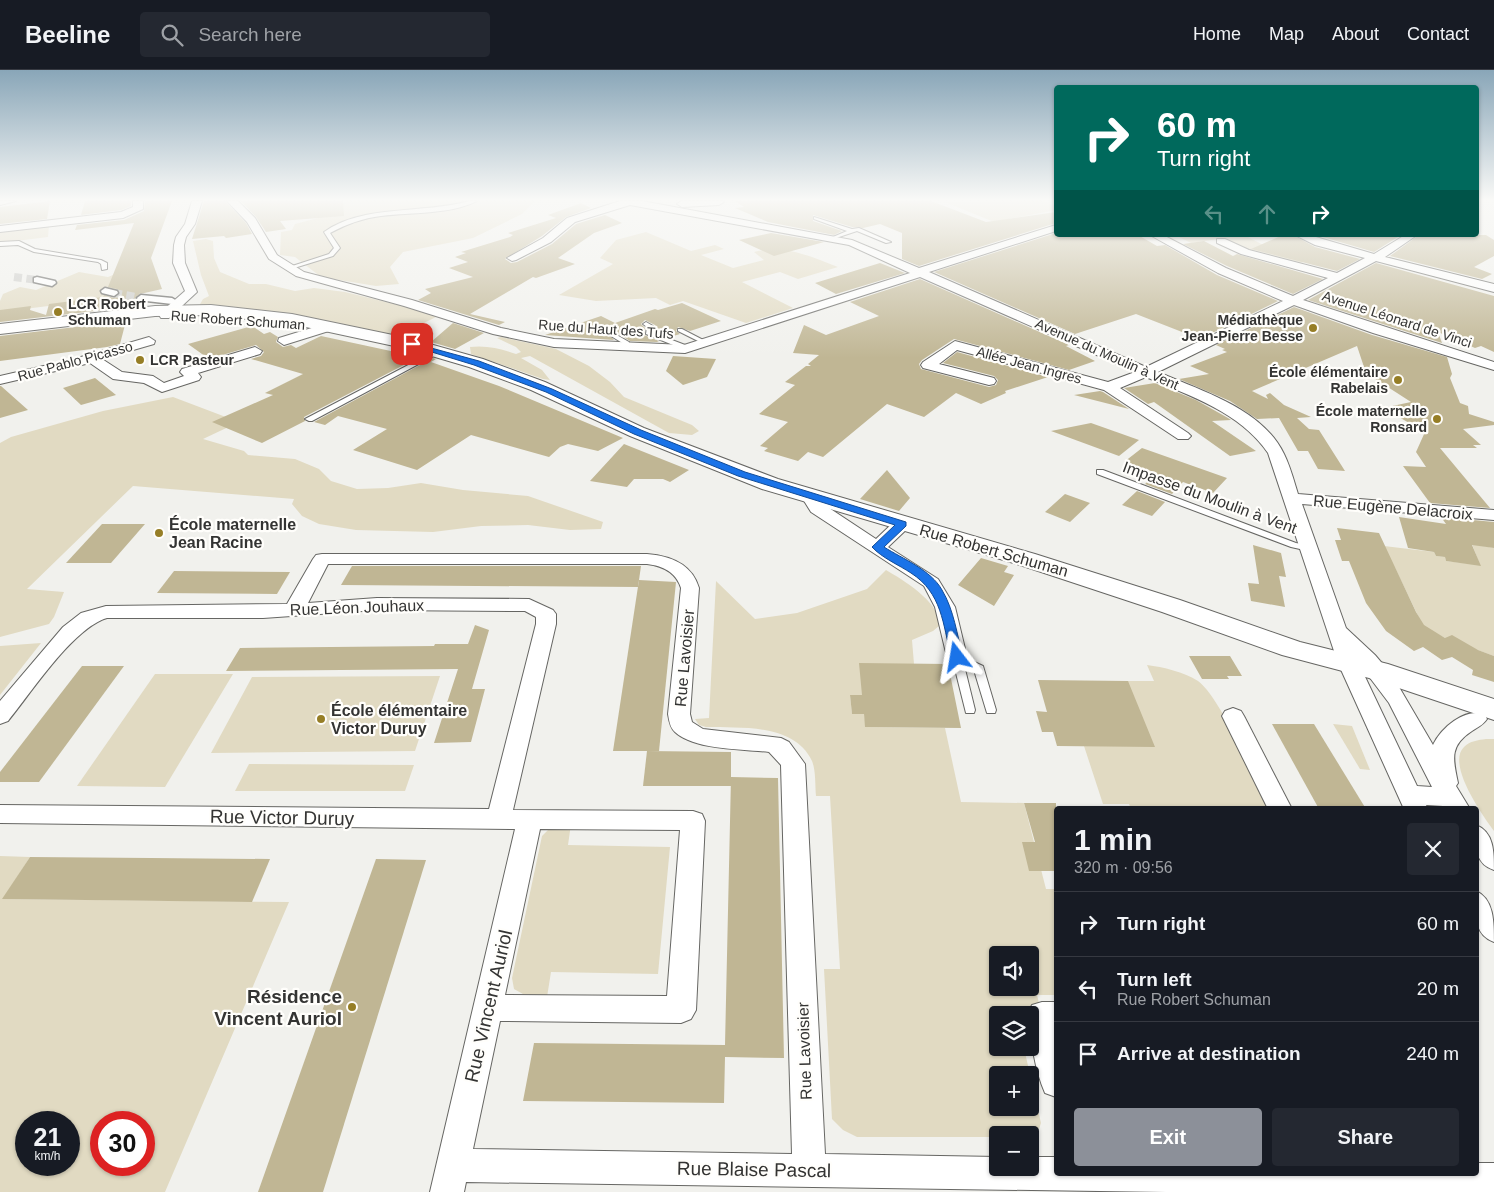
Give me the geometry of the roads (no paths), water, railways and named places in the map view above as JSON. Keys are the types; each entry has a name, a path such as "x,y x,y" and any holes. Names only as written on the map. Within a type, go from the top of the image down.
{"main road":[{"name":"Rue Robert Schuman","path":"0,333 169,308"},
{"name":"Rue Robert Schuman","path":"0,329 169,308 229,317 328,327 439,351 549,391 638,432 715,464 809,496 1113,586 1488,718"}],"street":[{"path":"141,298 169,308 191,292 179,263 179,253"},
{"name":"Rue du Haut des Tufs","path":"271,253 289,268 321,282 408,303 481,326 549,343 680,350 978,253"},
{"path":"512,258 521,253"},
{"name":"Avenue du Moulin à Vent","path":"873,253 1148,372 1224,407 1255,427 1276,453 1338,630 1368,675"},
{"name":"Avenue Léonard de Vinci","path":"1190,253 1225,272 1292,300 1494,366"},
{"path":"1250,253 1338,277"},
{"path":"1361,253 1494,288"},
{"path":"1109,387 1148,372 1383,253"},
{"path":"37,280 52,283"},
{"path":"284,341 328,327"},
{"name":"Rue Pablo Picasso","path":"0,380 92,358 149,341"},
{"name":"Allée Jean Ingres","path":"989,381 928,365 955,345 1109,387 1183,436"},
{"path":"92,358 118,376 143,378 162,388 194,376 187,372 254,351"},
{"path":"809,496 817,508 924,577 937,590 945,607 957,657"},
{"name":"Rue Eugène Delacroix","path":"1291,498 1494,515"},
{"path":"877,547 902,524"},
{"name":"Rue Lavoisier","path":"294,610 322,559 647,559 672,565 685,575 690,588 679,714 682,726 698,736 773,744 781,748 793,764 808,1170"},
{"name":"Rue Léon Jouhaux","path":"0,716 75,626 97,613 132,611 252,612 377,604 520,605 535,607 546,614 546,624 499,819"},
{"path":"1338,630 1454,803"},
{"path":"1368,675 1413,802 1454,803"},
{"path":"1233,716 1278,806"},
{"path":"1454,803 1441,758 1444,742 1457,729 1488,718"},
{"name":"Rue Victor Duruy","path":"0,814 693,821 681,1010 488,1008"},
{"name":"Rue Vincent Auriol","path":"450,1178 530,819"},
{"path":"1479,839 1494,860"},
{"path":"1479,907 1494,930"},
{"path":"1054,1015 1042,1014 1054,1072"},
{"name":"Rue Blaise Pascal","path":"450,1178 808,1170 1054,1174"},
{"path":"1140,1176 1459,1186 1494,1180"}],"lane":[{"path":"54,253 104,262 104,269"},
{"path":"289,268 332,253"},
{"path":"646,324 650,326 648,333 691,348"},
{"path":"680,330 706,342"},
{"path":"613,335 627,343 626,347"},
{"path":"310,419 439,351"},
{"name":"Impasse du Moulin à Vent","path":"1100,472 1294,545 1309,548"},
{"path":"957,657 970,710"},
{"path":"957,657 979,668 991,710"}],"tunnel":[{"path":"14,277 37,280"},
{"path":"114,293 141,298"}],"place":[{"name":"LCR Robert Schuman","path":"58,312"},
{"name":"Médiathèque Jean-Pierre Besse","path":"1313,328"},
{"name":"LCR Pasteur","path":"140,360"},
{"name":"École élémentaire Rabelais","path":"1398,380"},
{"name":"École maternelle Ronsard","path":"1437,419"},
{"name":"École maternelle Jean Racine","path":"159,533"},
{"name":"École élémentaire Victor Duruy","path":"321,719"},
{"name":"Résidence Vincent Auriol","path":"352,1007"}]}
